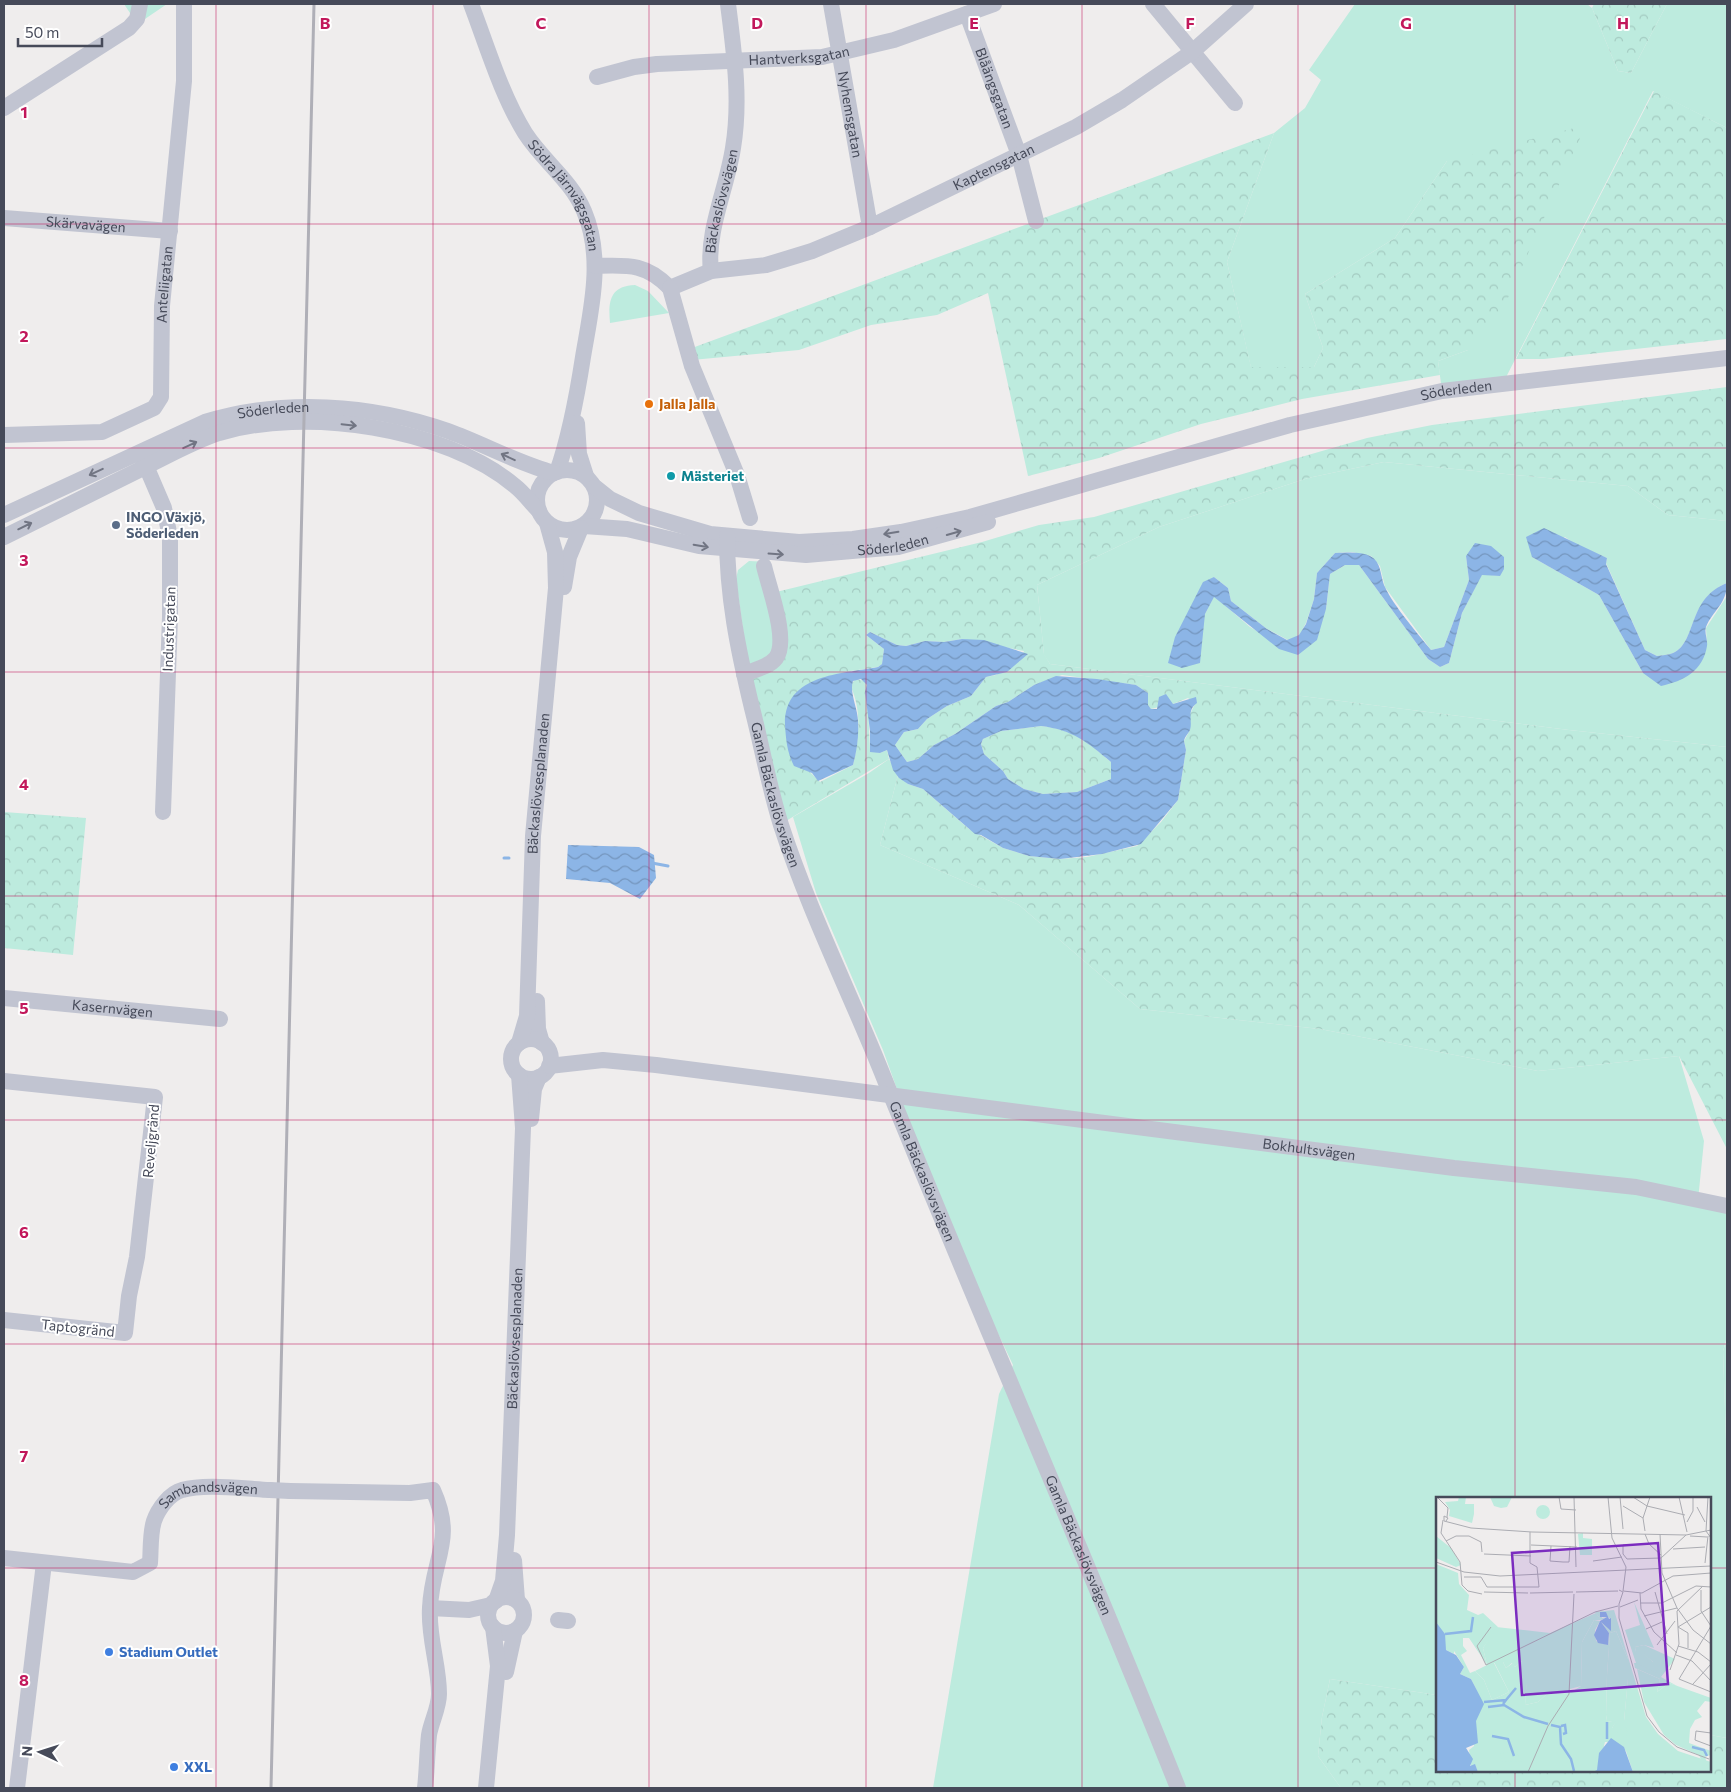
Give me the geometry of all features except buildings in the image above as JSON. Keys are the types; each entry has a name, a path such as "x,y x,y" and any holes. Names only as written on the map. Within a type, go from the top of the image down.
{"street":[{"path":"4,108 129,28 137,19 140,4"},
{"name":"Anteliigatan","path":"4,435 102,432 145,413 158,402 162,388 162,306 184,81 184,4"},
{"name":"Södra Järnvägsgatan","path":"471,4 520,125 580,201 589,226 595,266 593,298 576,401 555,473"},
{"name":"Bäckaslövsvägen","path":"670,288 711,271 711,236 727,183 737,122 735,60 728,4"},
{"name":"Nyhemsgatan","path":"831,4 870,227"},
{"name":"Hantverksgatan","path":"597,77 641,66 735,60 800,60 839,54 894,40 994,4"},
{"path":"1152,4 1235,103"},
{"name":"Kaptensgatan","path":"711,271 750,268 791,258 870,227 1019,155 1099,114 1192,52 1246,4"},
{"name":"Blåängsgatan","path":"967,14 1019,155 1036,221"},
{"path":"4,213 4,223"},
{"name":"Skärvavägen","path":"4,218 170,230"},
{"path":"595,266 638,267 654,273 670,288 692,366 737,475 750,518"},
{"name":"Söderleden","path":"4,515 143,459 219,434 257,425 333,423 388,430 427,440 474,460 515,486 560,530 582,527 627,529 699,546 727,543 828,541 901,532 970,517 1147,465 1192,455 1290,425 1442,391 1727,358"},
{"name":"Södra Järnvägsgatan","path":"576,401 578,443 593,488"},
{"name":"Söderleden","path":"4,537 205,422 236,413 268,409 341,408 395,416 432,426 463,437 523,464 555,473 575,471 593,488 610,499 639,513 710,534 727,543"},
{"name":"Industrigatan","path":"143,459 167,520 171,551 163,812"},
{"path":"541,510 543,482 555,473"},
{"path":"582,527 596,512 593,488"},
{"name":"Bäckaslövsesplanaden","path":"486,1788 498,1666 489,1614 503,1581 507,1535 523,1128 519,1075 511,1061 512,1052 519,1043 525,1028 528,1008 533,836 556,588 555,552 541,510"},
{"name":"Bäckaslövsesplanaden","path":"495,1788 506,1668 515,1631 522,1624 524,1616 522,1607 517,1600 514,1553 532,1105 534,1089 545,1059 538,1022 537,980 544,810 563,595 569,557 582,527"},
{"name":"Gamla Bäckaslövsvägen","path":"727,543 730,602 744,674 781,824 811,905 950,1242 1016,1393 1178,1788"},
{"path":"744,674 776,659 781,647 779,628 764,566"},
{"name":"Kasernvägen","path":"4,998 220,1019"},
{"path":"519,1043 532,1039 545,1059 529,1079 519,1075"},
{"name":"Bokhultsvägen","path":"545,1059 576,1062 628,1061 1454,1168 1636,1187 1727,1206"},
{"name":"Reveljgränd","path":"4,1081 155,1097 148,1170 133,1275"},
{"name":"Taptogränd","path":"4,1320 125,1333 133,1275"},
{"name":"Sambandsvägen","path":"4,1558 44,1564 133,1572 150,1563 154,1521 161,1508 174,1493 182,1490 199,1488 410,1493 433,1490 441,1507 445,1524 444,1540 430,1608"},
{"path":"17,1788 44,1564"},
{"path":"425,1788 430,1734 439,1697 438,1676 430,1626 430,1608 469,1610 508,1597 517,1600"},
{"path":"469,1610 505,1633 515,1631"}],"green space":[{"path":"124,4 167,4 142,21 132,16"},
{"path":"1355,4 1587,4 1592,8 1618,71 1631,73 1667,4 1727,4 1727,128 1653,91 1502,385 1442,391 1438,361 1468,350 1447,161 1395,238 1305,294 1323,348 1314,367 1251,368 1227,262 1274,133 1305,108 1321,80 1309,70"},
{"path":"1594,4 1667,4 1631,73 1618,71 1592,8"},
{"path":"1654,91 1727,128 1727,339 1544,359 1516,359"},
{"path":"1586,125 1498,320 1468,350 1438,361 1440,375 1302,399 1201,424 1099,458 1028,476 988,293 937,315 871,325 799,350 692,360 692,348 1274,133 1227,262 1251,367 1314,367 1323,348 1305,294 1395,238 1447,161"},
{"path":"635,285 648,291 669,313 610,323 610,302 612,296 620,288"},
{"path":"1727,387 1727,521 1668,515 1628,486 1384,462 1308,478 1159,527 1037,585 1044,654 1050,664 1569,730 1727,747 1727,1149 1679,1056 1538,1071 1320,1029 1140,1009 1019,905 880,845 898,775 908,784 923,789 969,829 1003,848 1029,856 1060,859 1087,857 1137,846 1161,822 1178,800 1186,750 1184,741 1190,730 1190,714 1195,704 1188,698 1173,704 1159,700 1159,707 1151,709 1148,705 1148,693 1136,685 1062,675 1034,685 1008,702 996,706 955,734 934,745 918,759 907,762 895,745 904,732 918,729 927,719 947,706 971,696 986,677 996,675 1020,661 1024,651 962,639 944,642 925,641 906,646 897,645 870,632 866,635 884,649 882,664 878,667 851,671 809,771 820,782 853,765 857,746 858,716 851,687 856,679 865,681 867,685 870,750 880,753 887,750 889,759 781,824 749,673 776,655 772,593 982,542 1039,525 1094,517 1367,438 1432,425"},
{"path":"1384,462 1628,486 1668,515 1727,521 1727,583 1714,590 1705,599 1681,648 1667,655 1657,656 1645,650 1606,563 1607,558 1578,546 1565,537 1532,557 1599,595 1643,673 1707,646 1706,628 1727,596 1727,747 1569,730 1050,664 1044,655 1037,585 1159,527 1308,478","holes":["1352,552 1371,556 1380,566 1385,587 1431,650 1444,647 1469,580 1466,556 1500,576 1482,574 1462,613 1449,663 1440,667 1428,659 1359,565 1345,565 1330,574 1326,609 1298,655 1250,627 1214,596 1205,614 1214,577 1228,588 1231,601 1267,629 1288,640 1299,636 1306,623 1314,599 1317,573 1335,553"]},
{"path":"749,561 769,562 776,655 749,673 736,579 738,570"},
{"path":"1041,726 1063,730 1094,748 1111,762 1111,779 1077,792 1043,794 1024,789 1008,779 1003,771 984,754 981,744 983,739 1001,731"},
{"path":"889,759 898,775 880,845 1019,905 1140,1009 1320,1029 1538,1071 1679,1056 1704,1141 1698,1200 1727,1206 1727,1337 1723,1351 1727,1470 1727,1738 1711,1735 1711,1497 1436,1497 1436,1695 1330,1679 1322,1717 1318,1756 1341,1788 933,1788 999,1394 1013,1365 976,1287 908,1120 883,1050 816,893 793,817 869,773"},
{"path":"4,812 86,818 73,955 4,948"},
{"path":"1727,1339 1727,1470 1723,1351"},
{"path":"1330,1679 1436,1695 1436,1772 1711,1772 1711,1735 1727,1738 1727,1788 1341,1788 1318,1756 1322,1717"}],"water":[{"path":"1544,528 1607,558 1606,564 1645,650 1657,656 1673,653 1681,648 1705,599 1714,590 1727,583 1725,596 1706,627 1707,646 1705,655 1697,668 1685,678 1661,686 1643,673 1599,595 1532,557 1526,537"},
{"path":"1475,543 1491,546 1504,557 1504,569 1500,576 1482,575 1462,613 1449,663 1440,667 1428,659 1359,565 1345,565 1330,574 1326,609 1317,640 1298,655 1279,649 1214,597 1205,614 1200,663 1182,668 1168,663 1175,637 1203,582 1214,577 1228,588 1231,601 1267,629 1287,640 1299,635 1306,624 1314,599 1317,573 1335,553 1362,553 1374,559 1379,566 1383,583 1389,594 1413,628 1431,650 1444,647 1469,580 1466,556"},
{"path":"870,632 897,645 906,646 925,641 984,640 1028,654 1007,672 986,677 971,696 947,706 927,719 918,729 904,732 895,745 907,762 918,759 934,745 955,734 996,706 1008,702 1034,685 1056,676 1097,679 1136,685 1148,693 1148,705 1151,709 1157,709 1159,697 1166,694 1173,704 1196,697 1197,703 1191,712 1190,730 1184,741 1186,750 1178,800 1141,844 1102,854 1060,859 1029,856 1003,848 981,835 975,834 923,789 908,784 899,778 893,770 887,750 880,753 870,752 870,731 865,692 867,685 861,679 853,681 852,685 858,716 856,754 853,765 818,781 812,773 794,766 787,746 785,730 787,708 794,695 804,686 832,675 878,667 882,664 884,649 866,635","holes":["1041,726 1062,730 1079,738 1111,762 1111,779 1077,792 1043,794 1024,789 1008,779 1003,771 984,754 981,744 983,739 1001,731"]},
{"path":"568,845 639,847 654,855 656,878 640,899 610,883 566,879"}],"waterway":[{"path":"504,858 509,858"},
{"path":"652,863 668,866"}],"railway":[{"path":"271,1788 314,4"}],"place":[{"name":"Jalla Jalla","path":"649,404"},
{"name":"Mästeriet","path":"671,476"},
{"name":"INGO Växjö, Söderleden","path":"116,525"},
{"name":"Stadium Outlet","path":"109,1652"},
{"name":"XXL","path":"174,1767"}]}
